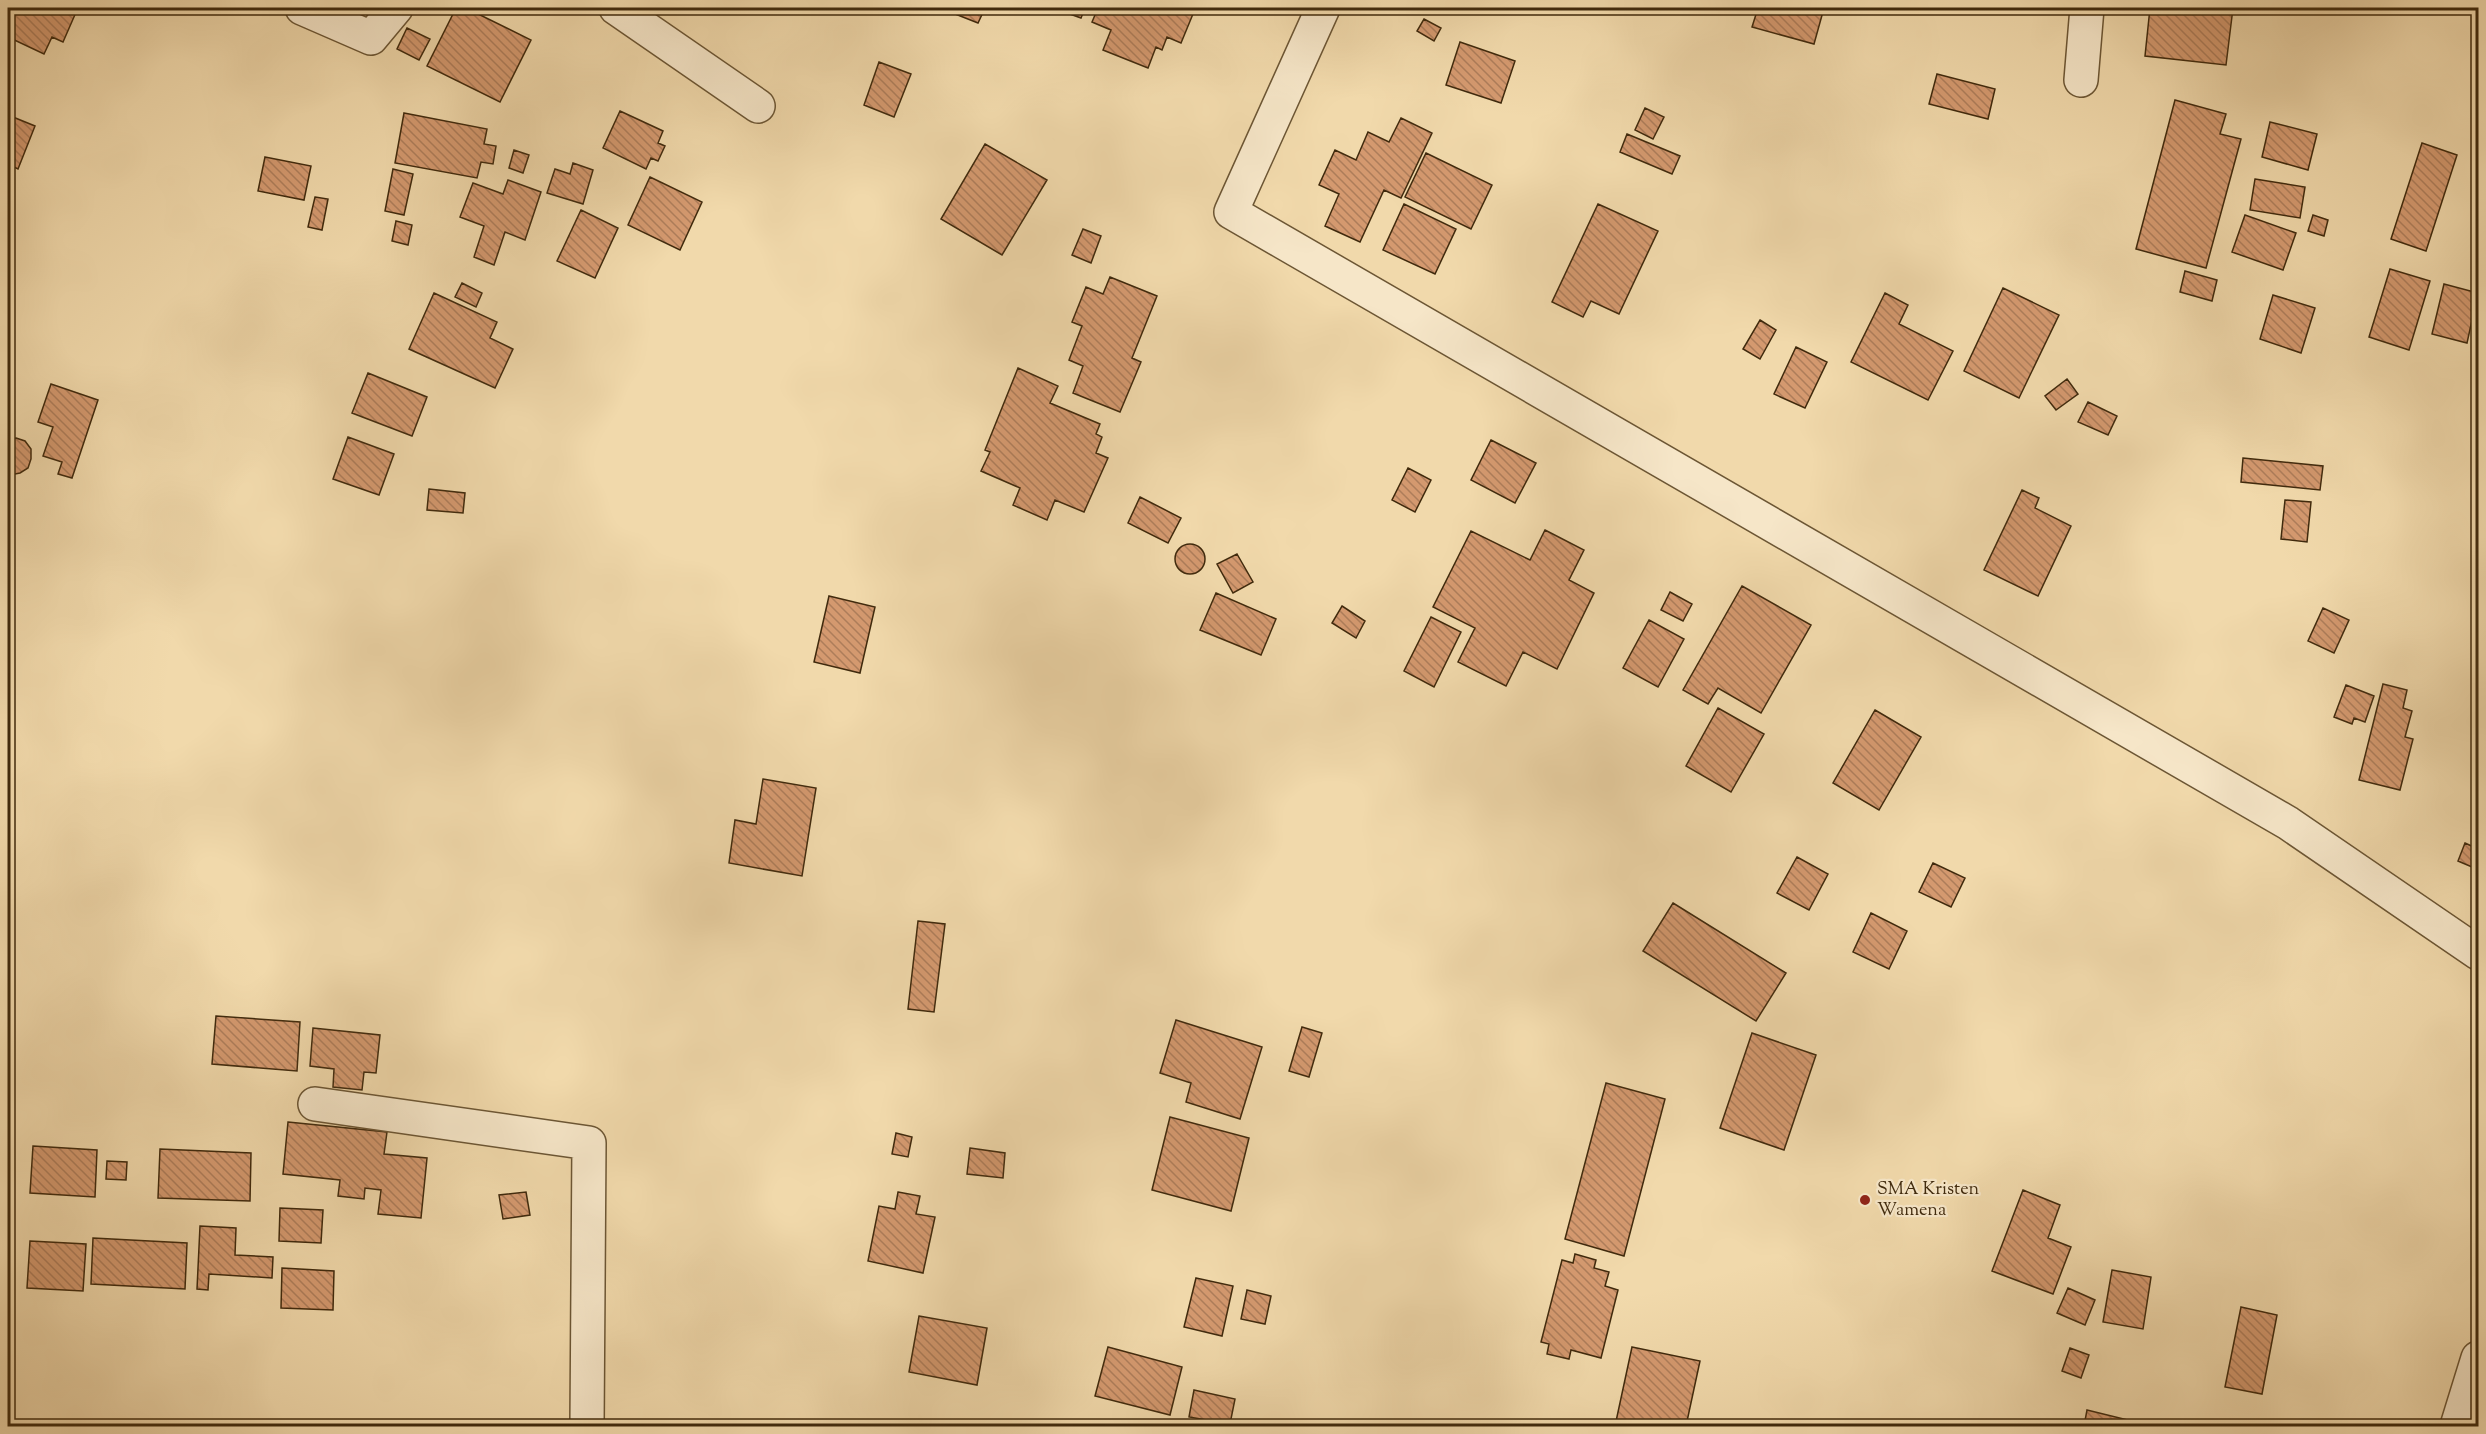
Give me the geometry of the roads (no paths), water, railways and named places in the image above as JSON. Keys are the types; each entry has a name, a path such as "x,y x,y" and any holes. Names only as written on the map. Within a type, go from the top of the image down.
{"street":[{"path":"302,8 372,39 396,8"},
{"path":"616,8 758,106"},
{"path":"1323,8 1231,212 2288,823 2478,953"},
{"path":"2081,80 2087,8"},
{"path":"315,1104 589,1143 587,1426"},
{"path":"2457,1426 2478,1358"}],"place":[{"name":"SMA Kristen Wamena","path":"1865,1200"}]}
